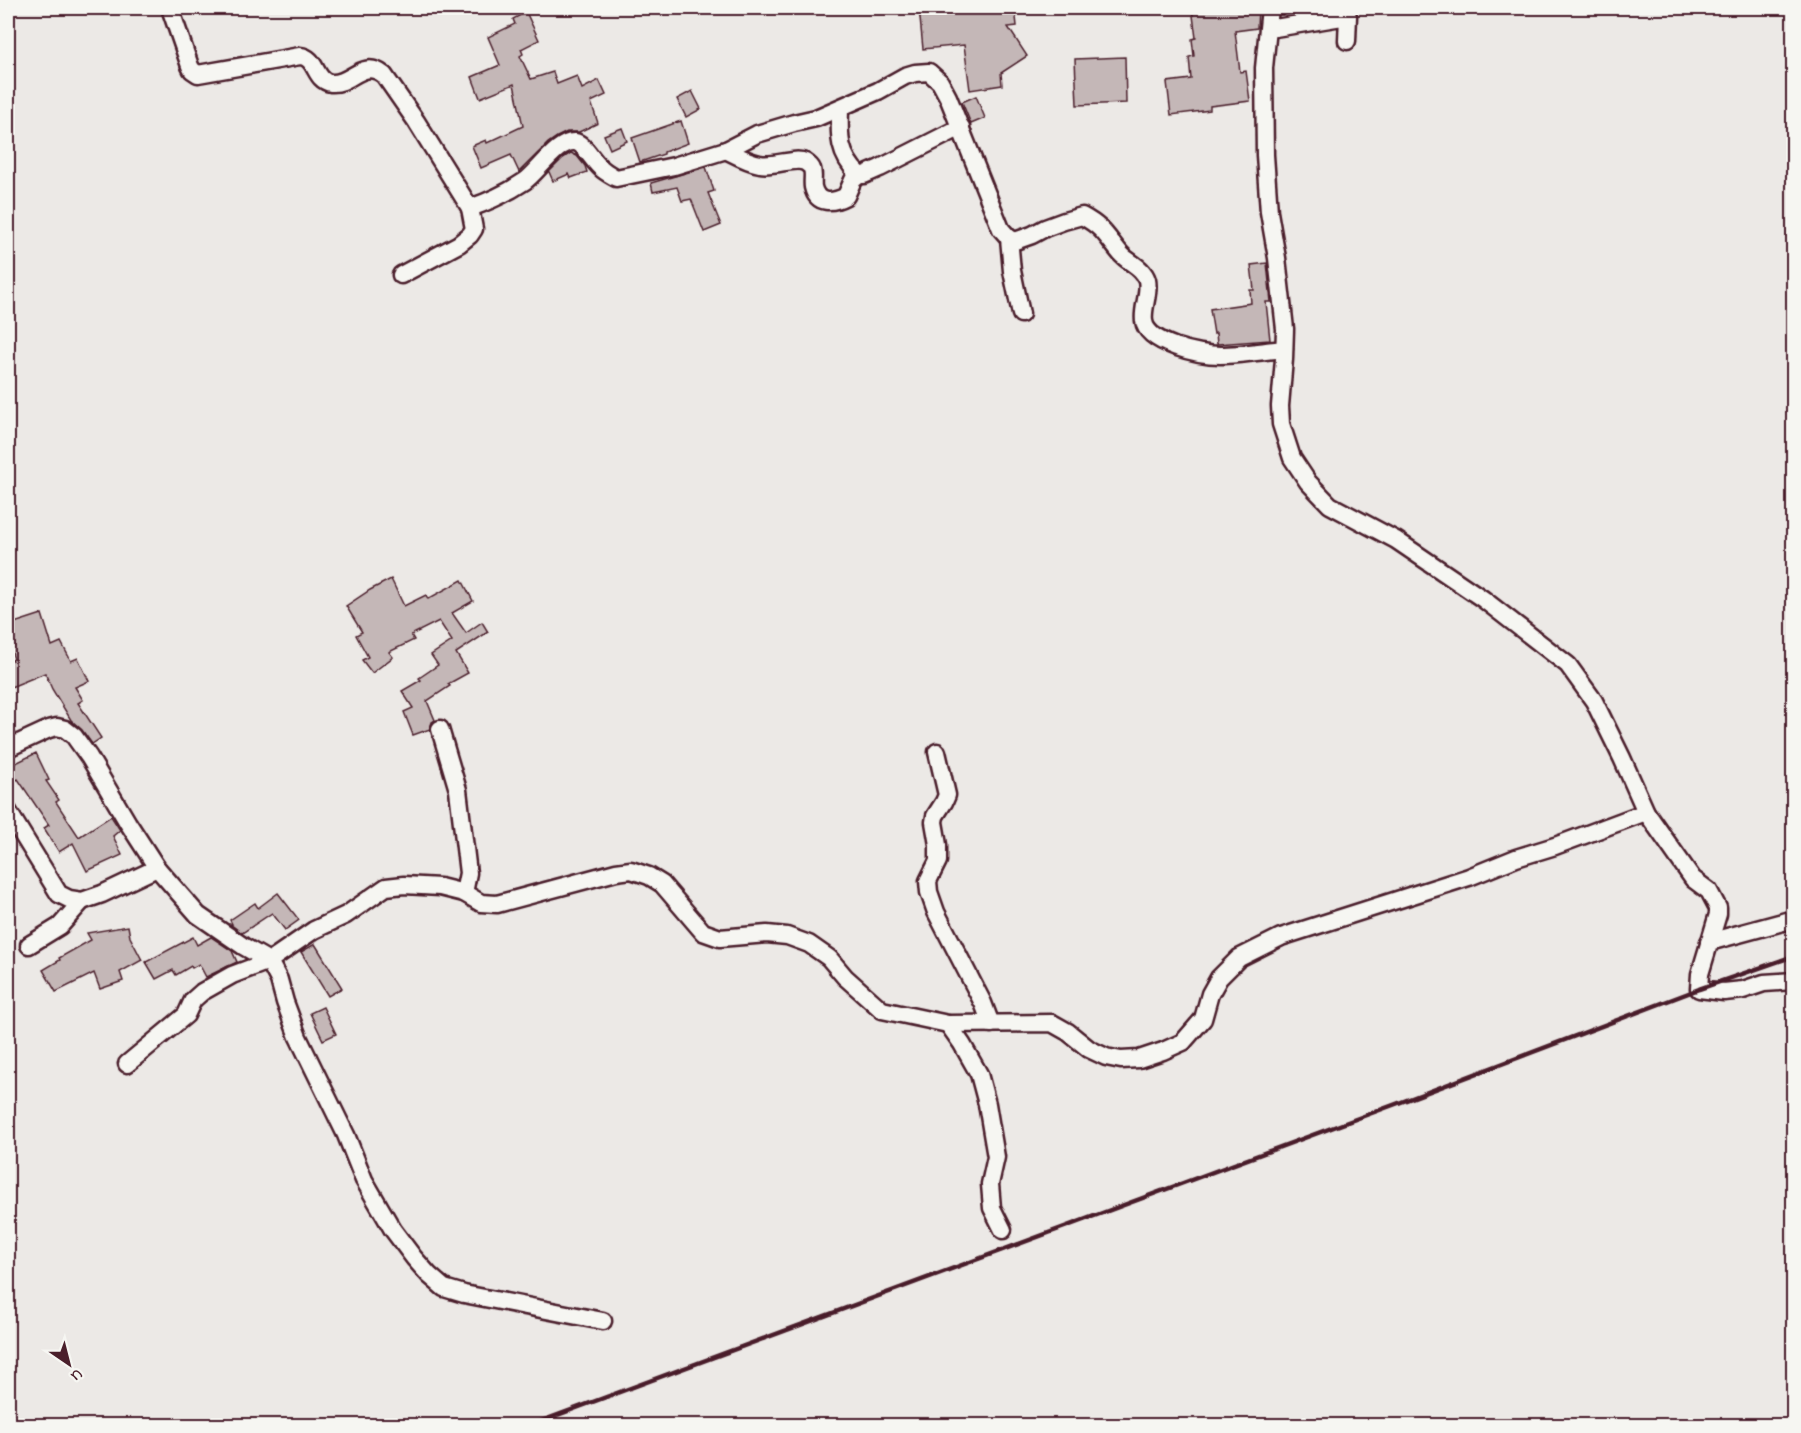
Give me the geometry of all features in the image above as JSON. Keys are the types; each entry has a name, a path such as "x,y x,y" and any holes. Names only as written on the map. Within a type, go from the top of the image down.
{"street":[{"path":"170,8 190,66 198,74 300,56 308,57 322,78 329,83 366,69 378,70 384,75 470,208 474,229 465,241 401,275"},
{"path":"1270,8 1264,68 1265,155 1269,212 1285,329 1281,424 1292,458 1308,482 1330,505 1396,540 1483,600 1568,665 1594,701 1646,812 1693,879 1709,891 1718,908 1700,974 1699,989 1724,992 1743,990 1764,983 1794,981"},
{"path":"1269,29 1348,12 1347,41"},
{"path":"470,208 496,198 523,182 535,174 553,152 566,144 574,142 583,146 600,167 616,178 674,166 726,150 757,134 816,118 905,76 929,72 940,82 948,97 1001,229 1009,238 1015,241 1022,239 1045,228 1082,216 1094,222 1109,236 1122,255 1143,272 1147,280 1144,321 1149,331 1165,343 1192,352 1219,355 1284,349"},
{"path":"840,108 839,134 842,151 850,166 859,175"},
{"path":"726,150 759,164 804,161 812,170 813,188 816,195 825,202 846,196 853,180 859,175 880,168 961,127"},
{"path":"1009,238 1011,271 1021,314"},
{"path":"8,748 57,727 65,729 74,736 157,868 198,915 269,961 279,980 298,1037 346,1135 364,1180 393,1230 429,1275 444,1288 464,1294 603,1322"},
{"path":"440,729 458,790 468,873 464,893"},
{"path":"937,752 947,795 935,816 938,861 928,881 929,892 936,912 991,1024"},
{"path":"8,811 59,894 82,901"},
{"path":"127,1064 186,1015 193,1000 202,992 232,975 269,961 314,930 346,915 386,887 404,885 440,887 464,893 481,903 497,904 631,870 649,876 662,884 703,932 720,938 767,934 787,936 809,944 829,958 882,1010 948,1024 1052,1023 1068,1032 1089,1049 1106,1057 1121,1060 1139,1059 1183,1042 1203,1019 1210,994 1219,978 1239,958 1281,937 1469,878 1516,858 1646,812"},
{"path":"29,945 60,926 82,901 157,868"},
{"path":"1709,942 1794,919"},
{"path":"948,1024 980,1074 996,1157 990,1184 992,1208 1003,1230"}],"building":[{"path":"919,8 1015,8 1017,26 1008,27 1027,56 1001,73 1002,85 970,90 964,45 923,49"},
{"path":"1192,8 1258,8 1257,28 1235,31 1240,72 1246,71 1250,101 1210,106 1210,110 1171,115 1167,82 1191,79 1189,57 1194,56 1192,39 1196,38"},
{"path":"526,12 539,40 521,49 523,54 520,56 531,79 553,72 557,84 577,76 582,89 599,80 606,95 591,102 598,123 579,132 567,132 557,137 519,172 511,155 481,168 472,146 486,140 487,143 523,126 514,84 480,98 472,77 500,65 488,37 515,24 513,19"},
{"path":"1125,57 1126,103 1077,105 1075,59"},
{"path":"692,91 701,109 686,117 677,99"},
{"path":"976,96 985,118 971,124 962,102"},
{"path":"681,121 688,143 640,162 632,138"},
{"path":"622,128 627,141 610,149 604,135"},
{"path":"571,153 577,156 587,172 571,178 569,174 553,181 549,172"},
{"path":"706,167 714,191 708,193 721,225 704,232 691,199 682,201 677,187 653,192 651,183"},
{"path":"1267,263 1271,302 1266,302 1270,340 1217,344 1210,309 1251,303 1250,290 1254,290 1251,265"},
{"path":"391,579 404,606 426,595 428,599 462,580 473,601 452,613 466,633 482,622 488,632 456,653 468,673 448,684 450,686 427,701 435,720 430,729 413,735 404,712 413,708 402,691 421,680 419,678 438,665 431,655 452,641 439,621 411,635 414,640 389,652 393,657 372,673 362,660 368,657 356,635 362,632 346,606"},
{"path":"42,614 52,646 61,642 71,661 78,658 89,681 75,687 83,700 78,703 101,738 92,744 71,720 45,673 11,687 8,678 8,662 14,659 8,641 8,625"},
{"path":"36,753 49,780 46,781 59,800 56,802 79,837 111,816 120,830 113,836 122,855 87,871 73,843 59,852 44,828 49,825 18,779 8,786 8,767"},
{"path":"278,893 299,920 285,930 272,913 242,933 230,924 232,924 230,920 255,903 258,908"},
{"path":"128,926 130,937 142,960 120,972 123,981 100,989 94,973 56,992 43,970 91,940 87,933"},
{"path":"193,937 197,945 211,937 232,951 237,962 206,977 199,964 176,975 173,970 156,979 146,962"},
{"path":"315,944 342,988 328,996 301,952"},
{"path":"323,1007 336,1034 323,1040 310,1013"}],"railway":[{"path":"528,1426 1396,1104 1699,989 1794,956"}]}
